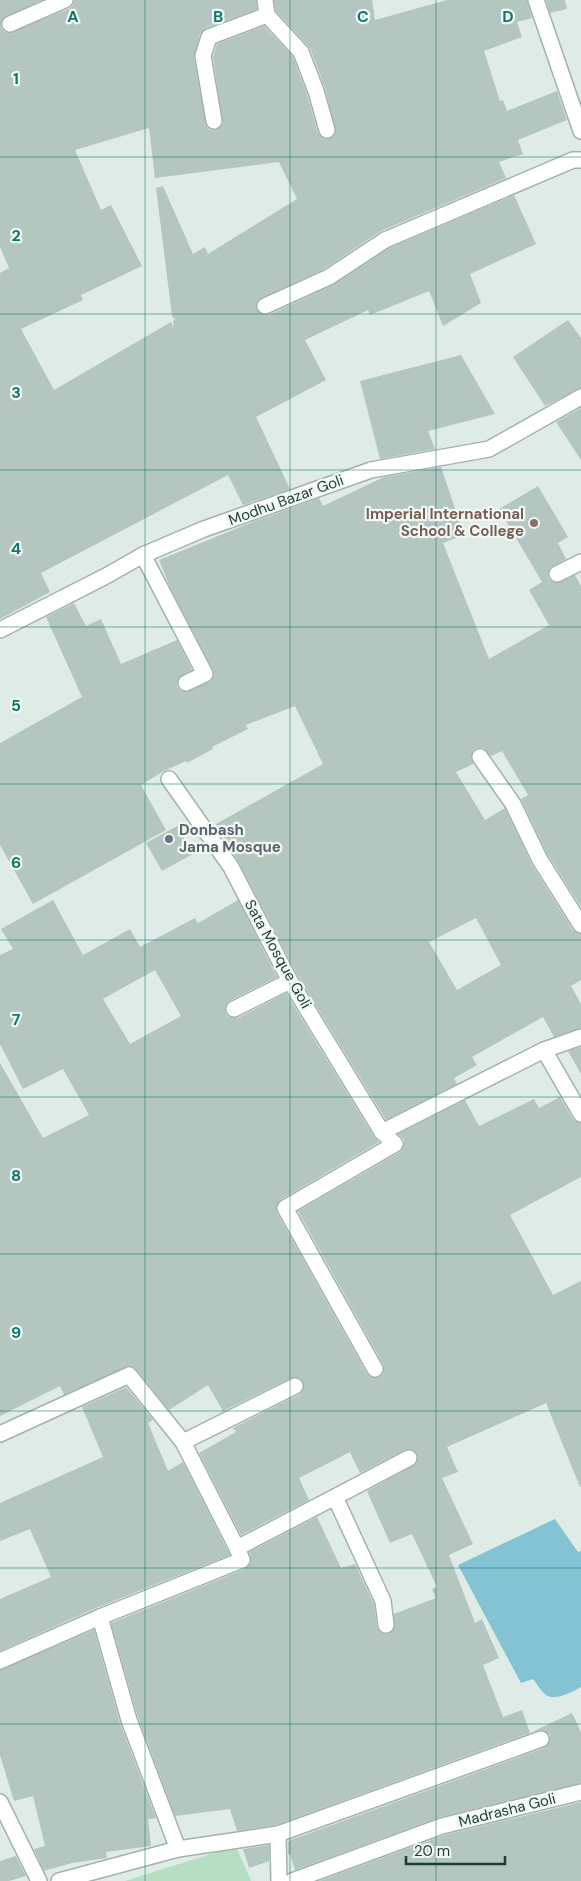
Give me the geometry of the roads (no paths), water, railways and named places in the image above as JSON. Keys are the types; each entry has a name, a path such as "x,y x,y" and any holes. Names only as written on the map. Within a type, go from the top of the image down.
{"street":[{"path":"10,24 65,0"},
{"path":"536,0 581,131"},
{"path":"214,121 203,56 209,37 266,7 301,52 316,91 327,130"},
{"path":"265,306 329,277 385,240 573,160 581,160"},
{"name":"Modhu Bazar Goli","path":"0,630 143,555 204,529 371,470 490,449 581,397"},
{"path":"143,555 205,674 186,683"},
{"path":"557,574 581,562"},
{"path":"480,757 513,804 540,860 581,925"},
{"name":"Sata Mosque Goli","path":"169,779 231,867 290,981 382,1132 395,1144 285,1208 375,1369"},
{"path":"234,1009 290,981"},
{"path":"382,1132 544,1050 581,1037"},
{"path":"544,1050 581,1114"},
{"path":"0,1434 130,1376 183,1442 238,1548 242,1560 100,1617 0,1661"},
{"path":"183,1442 295,1386"},
{"path":"238,1548 409,1458"},
{"path":"335,1496 383,1601 386,1624"},
{"path":"100,1617 129,1720 178,1849"},
{"path":"59,1881 178,1849 278,1834 542,1739"},
{"name":"Madrasha Goli","path":"292,1881 442,1826 581,1792"},
{"path":"0,1802 39,1881"},
{"path":"278,1834 279,1881"}],"water":[{"path":"555,1519 578,1552 581,1551 581,1687 564,1695 550,1697 546,1695 533,1679 521,1683 458,1565"}],"place":[{"name":"Imperial International School & College","path":"534,523"},
{"name":"Donbash Jama Mosque","path":"169,839"}]}
